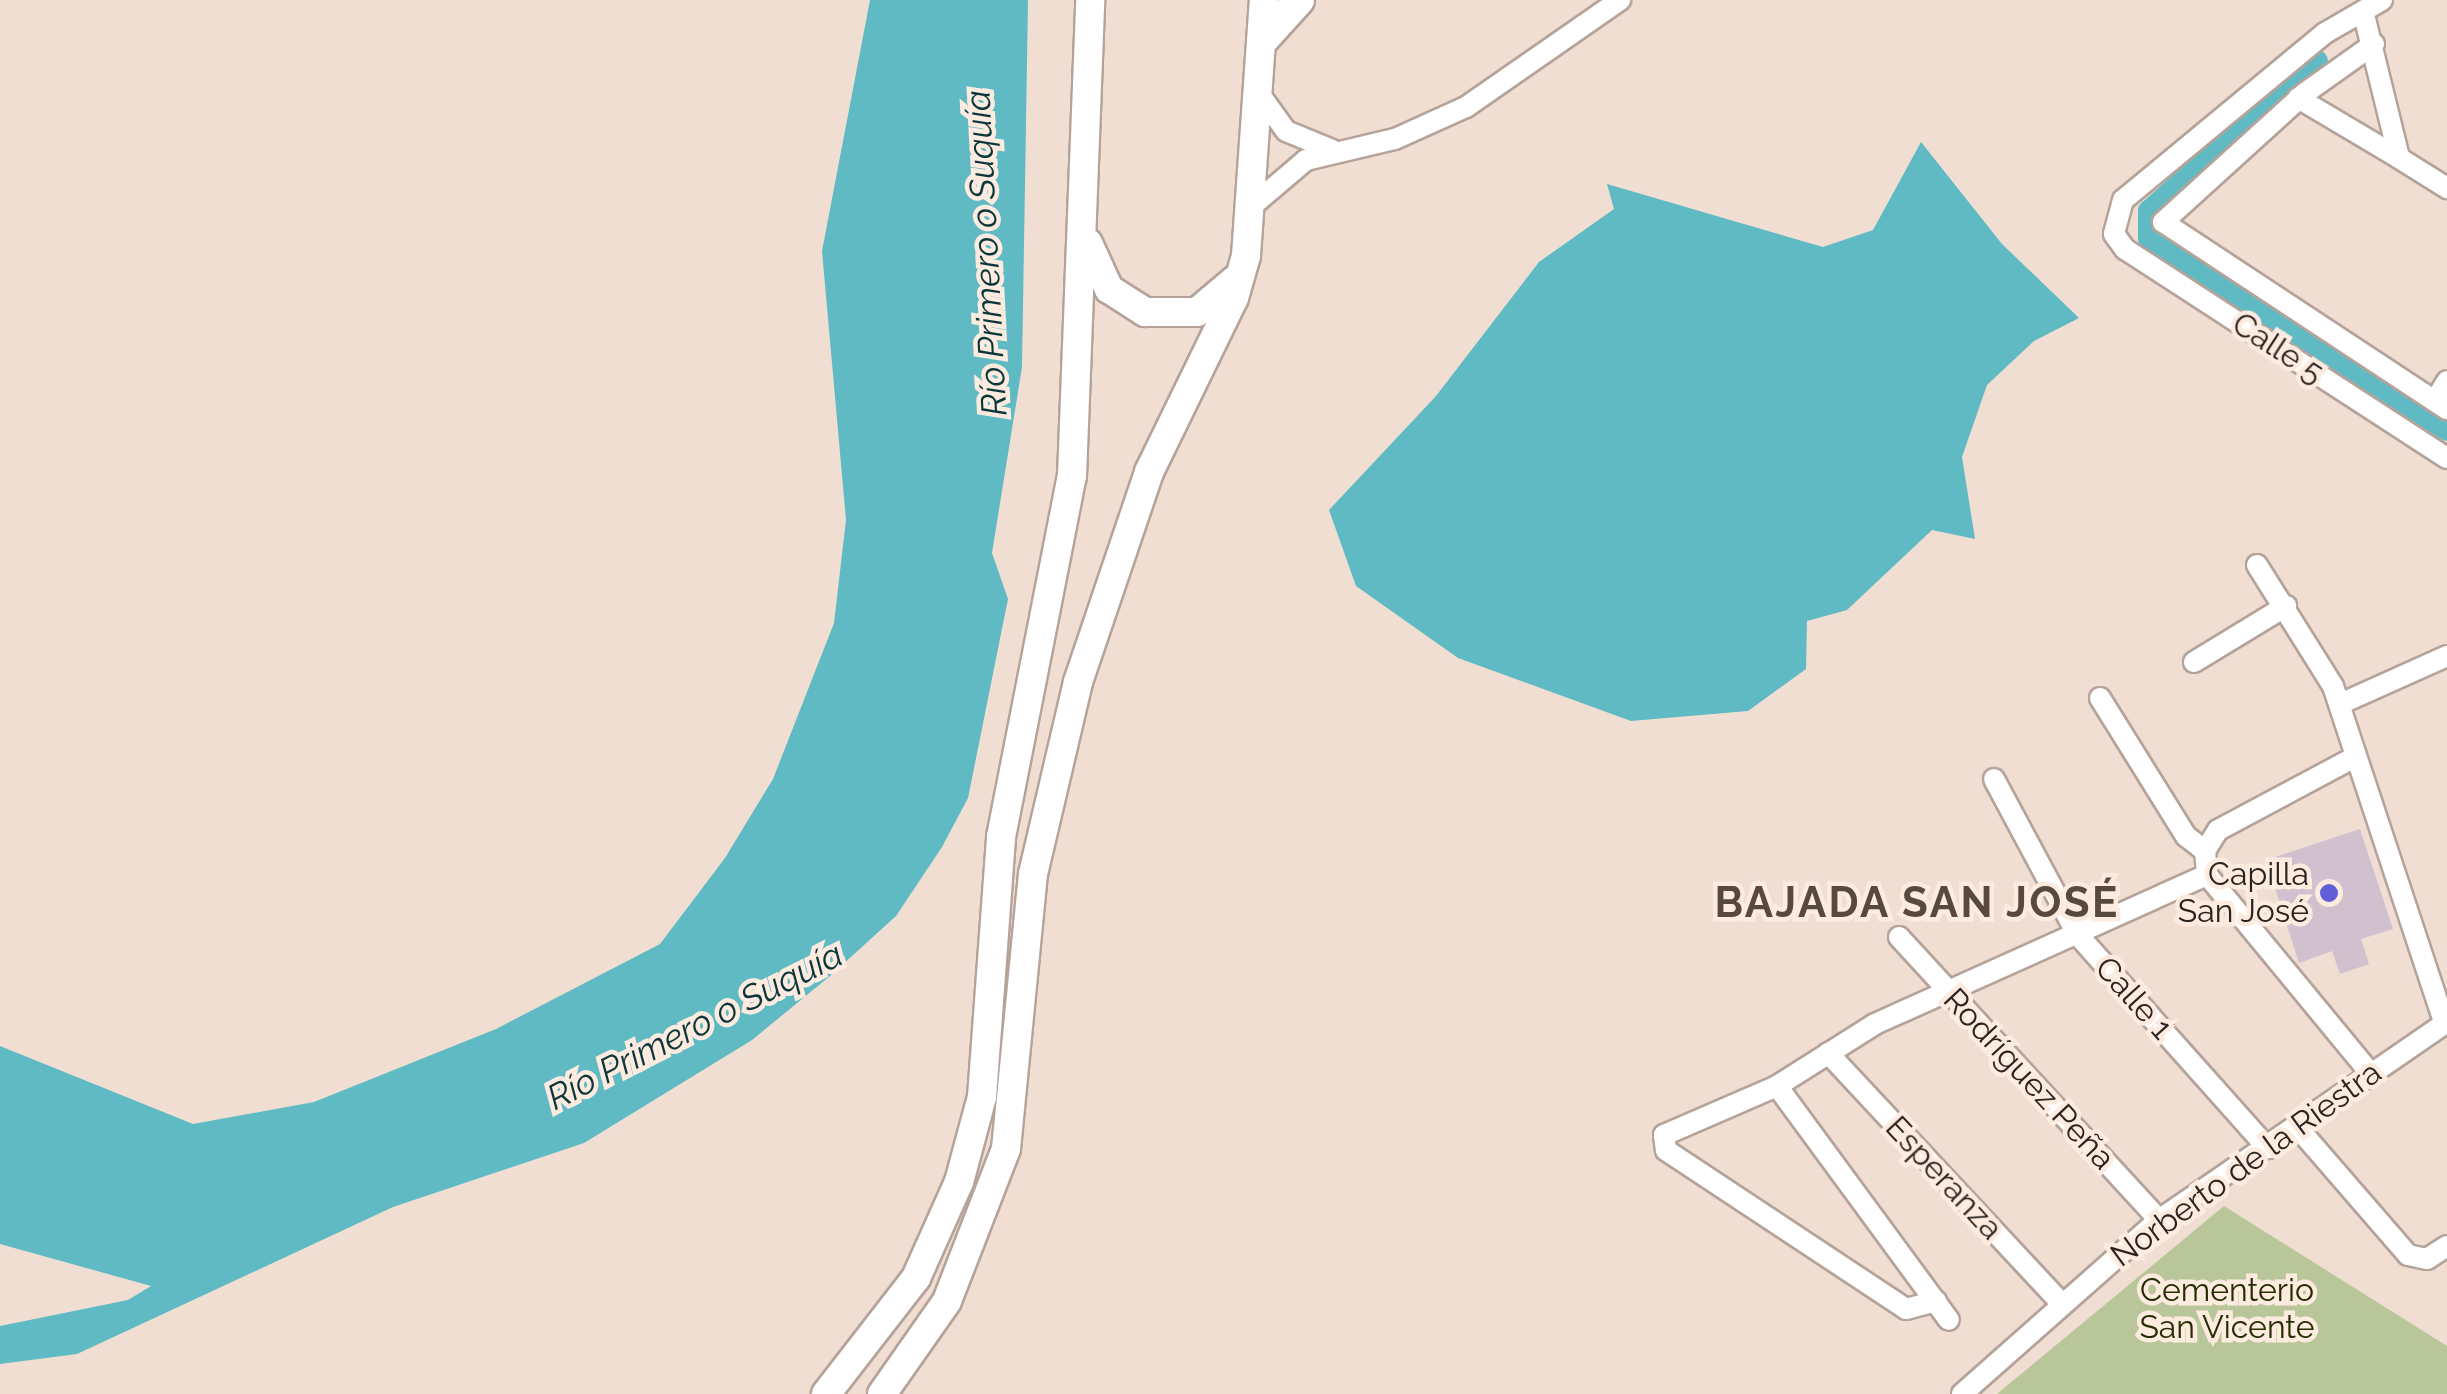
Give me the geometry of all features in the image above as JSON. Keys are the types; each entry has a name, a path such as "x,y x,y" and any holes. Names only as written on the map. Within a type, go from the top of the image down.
{"highway":[{"path":"1262,41 1299,0"}],"main road":[{"path":"826,1394 916,1278 973,1141 988,1050 1001,837 1072,476 1090,0"},
{"path":"882,1394 947,1301 995,1186 1015,1102 1033,874 1078,682 1148,472 1234,298 1246,256 1264,0"},
{"path":"1084,224 1101,278 1145,312 1175,316 1212,304 1246,256"}],"street":[{"path":"1252,206 1290,168 1395,139 1466,107 1620,0"},
{"path":"2382,0 2364,15 2374,44 2398,158"},
{"name":"Calle 5","path":"2364,15 2324,33 2123,200 2114,234 2447,458"},
{"path":"2374,44 2298,98 2163,222 2441,405 2447,381"},
{"path":"1258,92 1286,130 1339,152"},
{"path":"2298,98 2447,188"},
{"path":"2257,565 2286,606 2340,704 2353,758 2446,1023"},
{"path":"2194,662 2286,606"},
{"path":"2340,704 2447,656"},
{"path":"2100,698 2186,836 2205,851"},
{"path":"2353,758 2218,830 2205,851 2207,875 2371,1074"},
{"name":"Calle 1","path":"1994,778 2077,934 2268,1148"},
{"path":"1936,1301 1906,1309 1662,1142 1673,1128 1777,1086 1828,1053 1950,992 2207,875"},
{"name":"Rodríguez Peña","path":"1899,936 2159,1220"},
{"name":"Norberto de la Riestra","path":"1962,1394 2060,1302 2159,1220 2446,1023"},
{"name":"Esperanza","path":"1828,1053 2060,1302"},
{"path":"1777,1086 1949,1320"},
{"path":"2298,1128 2408,1255 2428,1259 2447,1246"}],"green space":[{"name":"Cementerio San Vicente","path":"2224,1206 2447,1346 2447,1394 1997,1394"}],"water":[{"name":"Río Primero o Suquía","path":"870,0 1028,0 1022,367 992,553 1008,599 968,798 942,847 896,916 830,976 752,1040 584,1143 393,1207 77,1354 0,1364 0,1326 128,1300 151,1286 0,1244 0,1046 193,1124 314,1102 496,1029 660,944 725,858 773,779 834,623 846,520 822,251"},
{"path":"1921,142 2002,244 2079,318 2034,341 1987,385 1962,457 1975,539 1932,530 1847,610 1807,621 1806,669 1748,711 1631,721 1458,658 1356,586 1329,510 1436,396 1539,262 1614,209 1607,184 1823,247 1873,230"}],"building":[{"name":"Capilla San José","path":"2360,829 2393,929 2361,939 2369,964 2340,974 2332,951 2299,963 2266,860"}],"waterway":[{"path":"2317,61 2149,211 2149,238 2447,430"}],"place":[{"name":"Capilla San José","path":"2329,893"}],"district":[{"name":"BAJADA SAN JOSÉ","path":"1917,903"}]}
